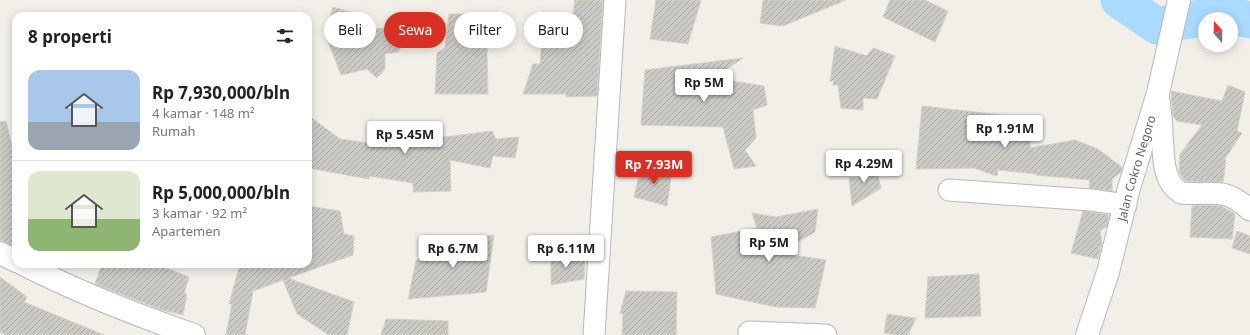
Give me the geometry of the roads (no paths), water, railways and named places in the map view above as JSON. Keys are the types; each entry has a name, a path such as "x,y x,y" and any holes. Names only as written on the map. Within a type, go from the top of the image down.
{"street":[{"path":"594,335 615,0"},
{"name":"Jalan Cokro Negoro","path":"1087,335 1108,272 1158,93 1179,0"},
{"path":"1158,93 1163,154 1166,172 1171,184 1181,193 1223,193 1241,202 1250,210"},
{"path":"949,190 1091,200 1126,205"},
{"path":"0,253 12,259"},
{"path":"31,268 63,284 154,321 194,335"},
{"path":"749,332 826,335"}],"waterway":[{"path":"1119,0 1157,26 1222,14 1250,20"}]}
